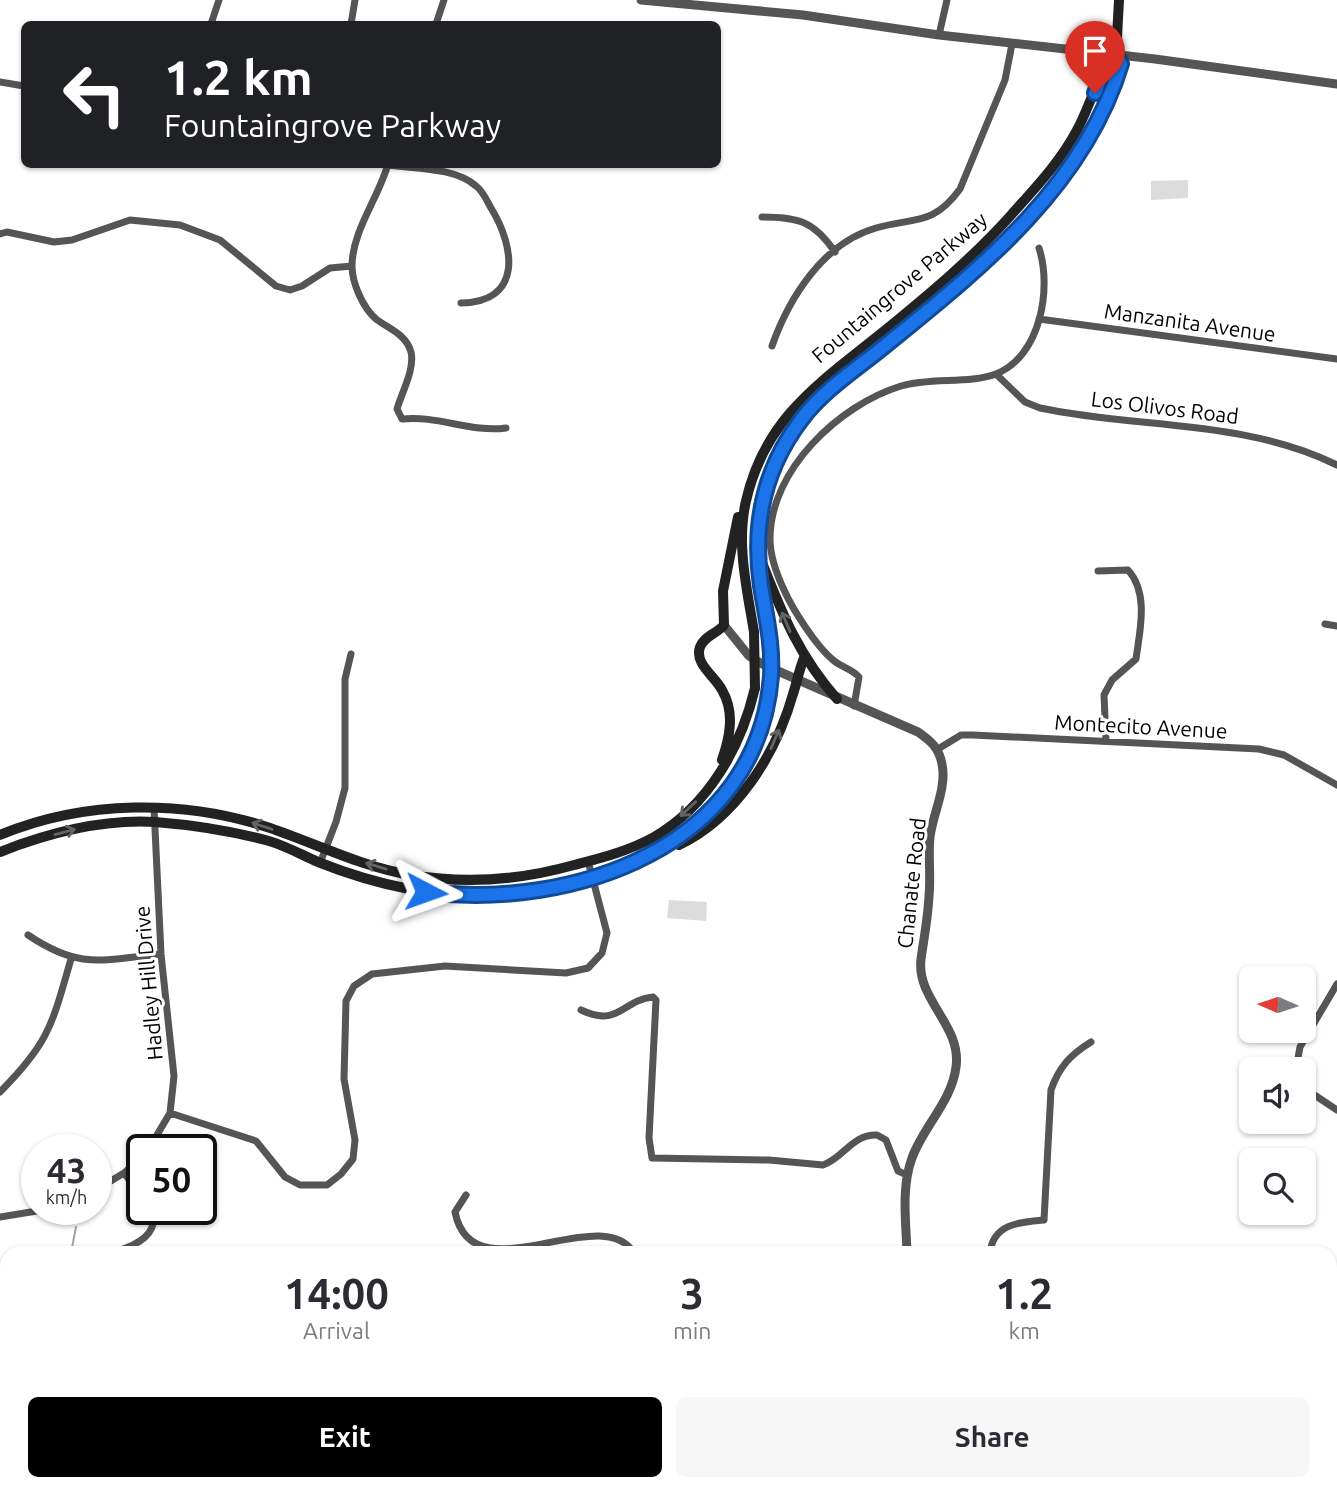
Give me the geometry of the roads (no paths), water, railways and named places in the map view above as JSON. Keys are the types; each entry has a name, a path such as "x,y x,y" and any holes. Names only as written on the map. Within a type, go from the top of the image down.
{"main road":[{"path":"1116,55 1119,0"},
{"name":"Fountaingrove Parkway","path":"0,835 88,811 154,808 253,822 326,850 392,871 443,879 519,877 630,849 655,836 706,792 739,743 755,688 754,632 742,556 746,502 768,442 788,413 817,383 964,263 1049,173 1077,131 1106,65 1116,55 1121,64 1109,99 1077,160 1061,181 972,273 829,391 803,417 780,449 767,479 757,530 770,646 769,695 751,753 737,777 699,821 660,851 592,878 520,893 441,894 380,883 320,863 271,842 209,829 154,822 90,825 0,852"},
{"path":"706,792 722,763 731,725 723,691 703,666 699,652 703,641 724,625 723,591 741,504 752,482"},
{"path":"757,530 762,561 804,658 837,699"},
{"path":"660,851 692,839 717,820 764,764 794,692 795,679 804,658"}],"street":[{"path":"212,21 219,0"},
{"path":"352,21 355,0"},
{"path":"437,21 444,0"},
{"path":"641,0 803,15 939,35 1337,84"},
{"path":"939,35 947,0"},
{"path":"772,346 797,291 835,252 866,231 923,221 950,204 960,189 1005,80 1012,44"},
{"path":"0,82 21,86"},
{"path":"387,168 364,224 352,266 364,304 376,318 397,331 411,351 410,367 397,409 402,419 437,419 489,430 506,428"},
{"path":"410,168 448,173 464,178 478,187 504,230 509,261 500,289 492,297 461,303"},
{"path":"762,217 802,221 823,234 835,252"},
{"path":"0,234 7,232 36,240 63,241 130,220 159,221 201,231 220,240 276,286 290,290 302,286 330,268 352,266"},
{"path":"854,706 859,677 828,655 784,592 775,567 770,538 780,495 810,449 847,411 903,385 996,374 1025,349 1039,319 1045,280 1039,248"},
{"name":"Manzanita Avenue","path":"1039,319 1337,359"},
{"name":"Los Olivos Road","path":"996,374 1025,402 1040,408 1232,432 1311,452 1337,465"},
{"path":"1098,571 1128,570 1139,582 1141,617 1136,659 1112,680 1104,695 1105,741"},
{"path":"1325,624 1337,626"},
{"path":"724,625 748,656 837,699 918,732 938,749"},
{"path":"320,863 345,788 345,679 351,654"},
{"name":"Montecito Avenue","path":"938,749 961,735 1259,749 1284,755 1337,785"},
{"name":"Chanate Road","path":"907,1246 907,1175 918,1143 947,1094 956,1067 954,1042 924,988 920,973 930,893 929,842 943,774 938,749"},
{"name":"Hadley Hill Drive","path":"154,808 161,954 174,1076 170,1113 158,1134"},
{"path":"170,1113 256,1141 285,1177 300,1185 327,1185 346,1169 354,1150 355,1140 344,1079 346,1001 354,986 372,974 445,966 566,973 588,968 602,953 607,933 588,861"},
{"path":"28,935 52,951 88,962 161,954"},
{"path":"0,1092 27,1065 43,1042 56,1015 71,959"},
{"path":"1298,1057 1300,1047 1337,984"},
{"path":"582,1010 601,1018 620,1013 644,998 653,997 656,1000 649,1138 652,1158 769,1160 823,1165 831,1162 855,1140 877,1135 886,1140 898,1171 907,1175"},
{"path":"992,1246 995,1238 1011,1223 1044,1220 1051,1090 1057,1073 1070,1056 1091,1042"},
{"path":"1316,1096 1337,1110"},
{"path":"112,1180 124,1173 126,1176"},
{"path":"466,1195 456,1212 463,1232 483,1244 500,1246"},
{"path":"0,1217 21,1214"},
{"path":"135,1246 146,1238 152,1225"},
{"path":"544,1246 595,1235 613,1235 626,1246"}],"waterway":[{"path":"72,1246 76,1227"}]}
